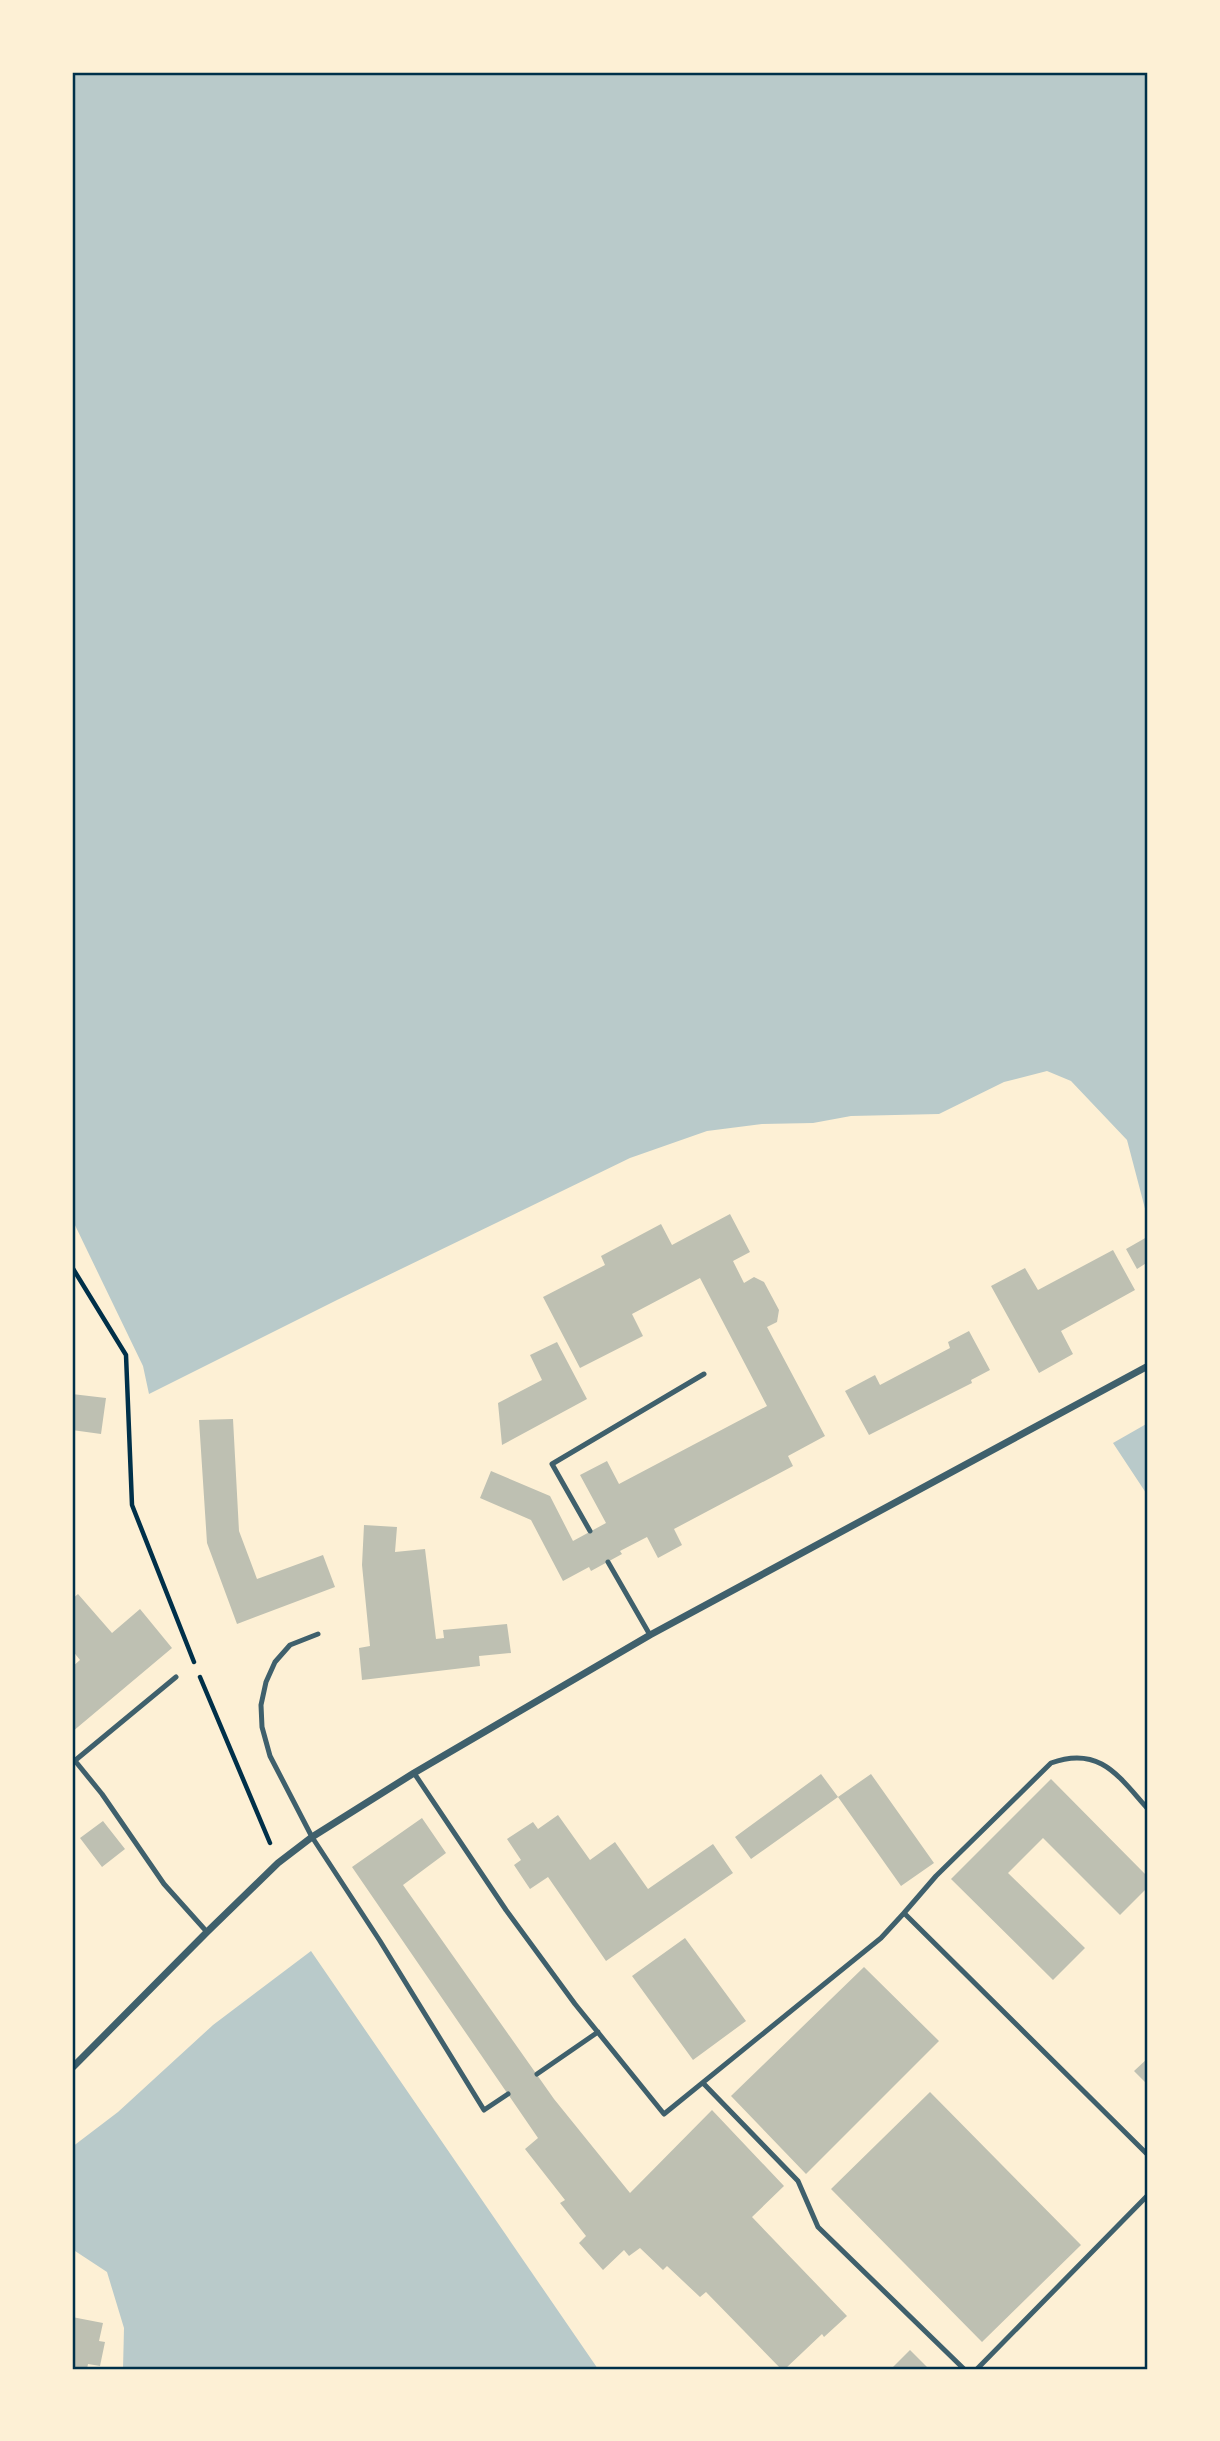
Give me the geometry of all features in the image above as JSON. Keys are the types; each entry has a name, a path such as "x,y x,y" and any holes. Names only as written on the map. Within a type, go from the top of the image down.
{"street":[{"path":"72,2068 278,1863 312,1837 414,1773 650,1635 1148,1366"}],"lane":[{"path":"590,1531 552,1464 704,1374"},
{"path":"608,1562 650,1635"},
{"path":"318,1634 290,1645 275,1662 266,1682 261,1705 262,1727 270,1756 312,1837 484,2110 508,2094"},
{"path":"176,1677 74,1763 102,1794 164,1884 207,1932"},
{"path":"414,1773 506,1910 575,2004 664,2114 881,1938 936,1876 1051,1763 1070,1756 1089,1758 1114,1772 1148,1809"},
{"path":"904,1913 1148,2155"},
{"path":"537,2074 598,2032"},
{"path":"703,2083 798,2181 818,2227 964,2369"},
{"path":"977,2369 1148,2195"}],"path":[{"path":"72,1267 126,1355 132,1505 171,1609 278,1863"}],"shaded area":[{"path":"72,72 1148,72 1148,1220 1127,1140 1071,1081 1047,1071 1004,1082 939,1114 851,1116 813,1123 762,1124 707,1131 630,1158 149,1394 143,1366 72,1219"},
{"path":"1148,1423 1148,1496 1113,1443"},
{"path":"311,1951 598,2369 123,2369 124,2328 107,2272 72,2249 72,2147 118,2112 213,2025"}],"building":[{"path":"730,1214 750,1252 733,1261 744,1283 754,1277 764,1282 779,1310 777,1322 767,1327 825,1436 788,1456 793,1466 674,1529 682,1545 658,1558 647,1537 591,1571 589,1567 563,1581 531,1520 480,1498 491,1471 550,1496 573,1541 606,1523 580,1475 607,1461 619,1484 767,1406 700,1278 632,1314 643,1336 580,1368 543,1297 605,1265 601,1256 661,1224 672,1245"},
{"path":"1147,1237 1148,1262 1137,1269 1126,1249"},
{"path":"1113,1250 1135,1290 1061,1331 1073,1354 1039,1373 991,1286 1025,1268 1038,1290"},
{"path":"969,1331 990,1370 971,1380 972,1383 869,1435 845,1391 875,1375 880,1385 950,1348 948,1342"},
{"path":"557,1342 587,1399 502,1445 498,1403 542,1380 530,1355"},
{"path":"72,1394 106,1398 101,1434 72,1430"},
{"path":"233,1419 239,1531 257,1579 323,1555 335,1587 237,1624 207,1543 199,1420"},
{"path":"364,1525 397,1527 395,1552 425,1549 436,1639 444,1638 443,1630 507,1624 511,1653 479,1656 480,1666 362,1680 359,1648 370,1646 362,1565"},
{"path":"78,1594 112,1633 140,1609 172,1648 72,1732 72,1667 80,1660 72,1650 72,1599"},
{"path":"821,1774 838,1797 751,1859 735,1837"},
{"path":"871,1774 934,1863 901,1886 838,1797"},
{"path":"1051,1779 1148,1877 1148,1887 1120,1915 1043,1838 1008,1873 1085,1948 1053,1980 951,1879"},
{"path":"558,1815 590,1860 615,1842 648,1889 713,1844 733,1873 606,1961 548,1877 530,1889 514,1865 521,1860 507,1839 533,1822 538,1829"},
{"path":"422,1818 446,1853 403,1885 554,2099 630,2193 712,2110 784,2186 752,2217 847,2316 824,2337 822,2334 785,2369 781,2369 706,2292 700,2297 667,2266 663,2270 640,2248 629,2256 624,2250 603,2270 579,2243 586,2236 560,2203 565,2200 525,2149 538,2138 352,1867"},
{"path":"103,1821 125,1849 102,1867 80,1838"},
{"path":"685,1938 746,2021 693,2060 632,1976"},
{"path":"864,1967 939,2041 806,2174 731,2096"},
{"path":"1148,2058 1148,2085 1134,2071"},
{"path":"930,2092 1081,2245 982,2342 831,2189"},
{"path":"72,2317 103,2323 99,2341 105,2342 100,2366 88,2364 87,2369 72,2369"},
{"path":"910,2350 929,2369 891,2369"}]}
